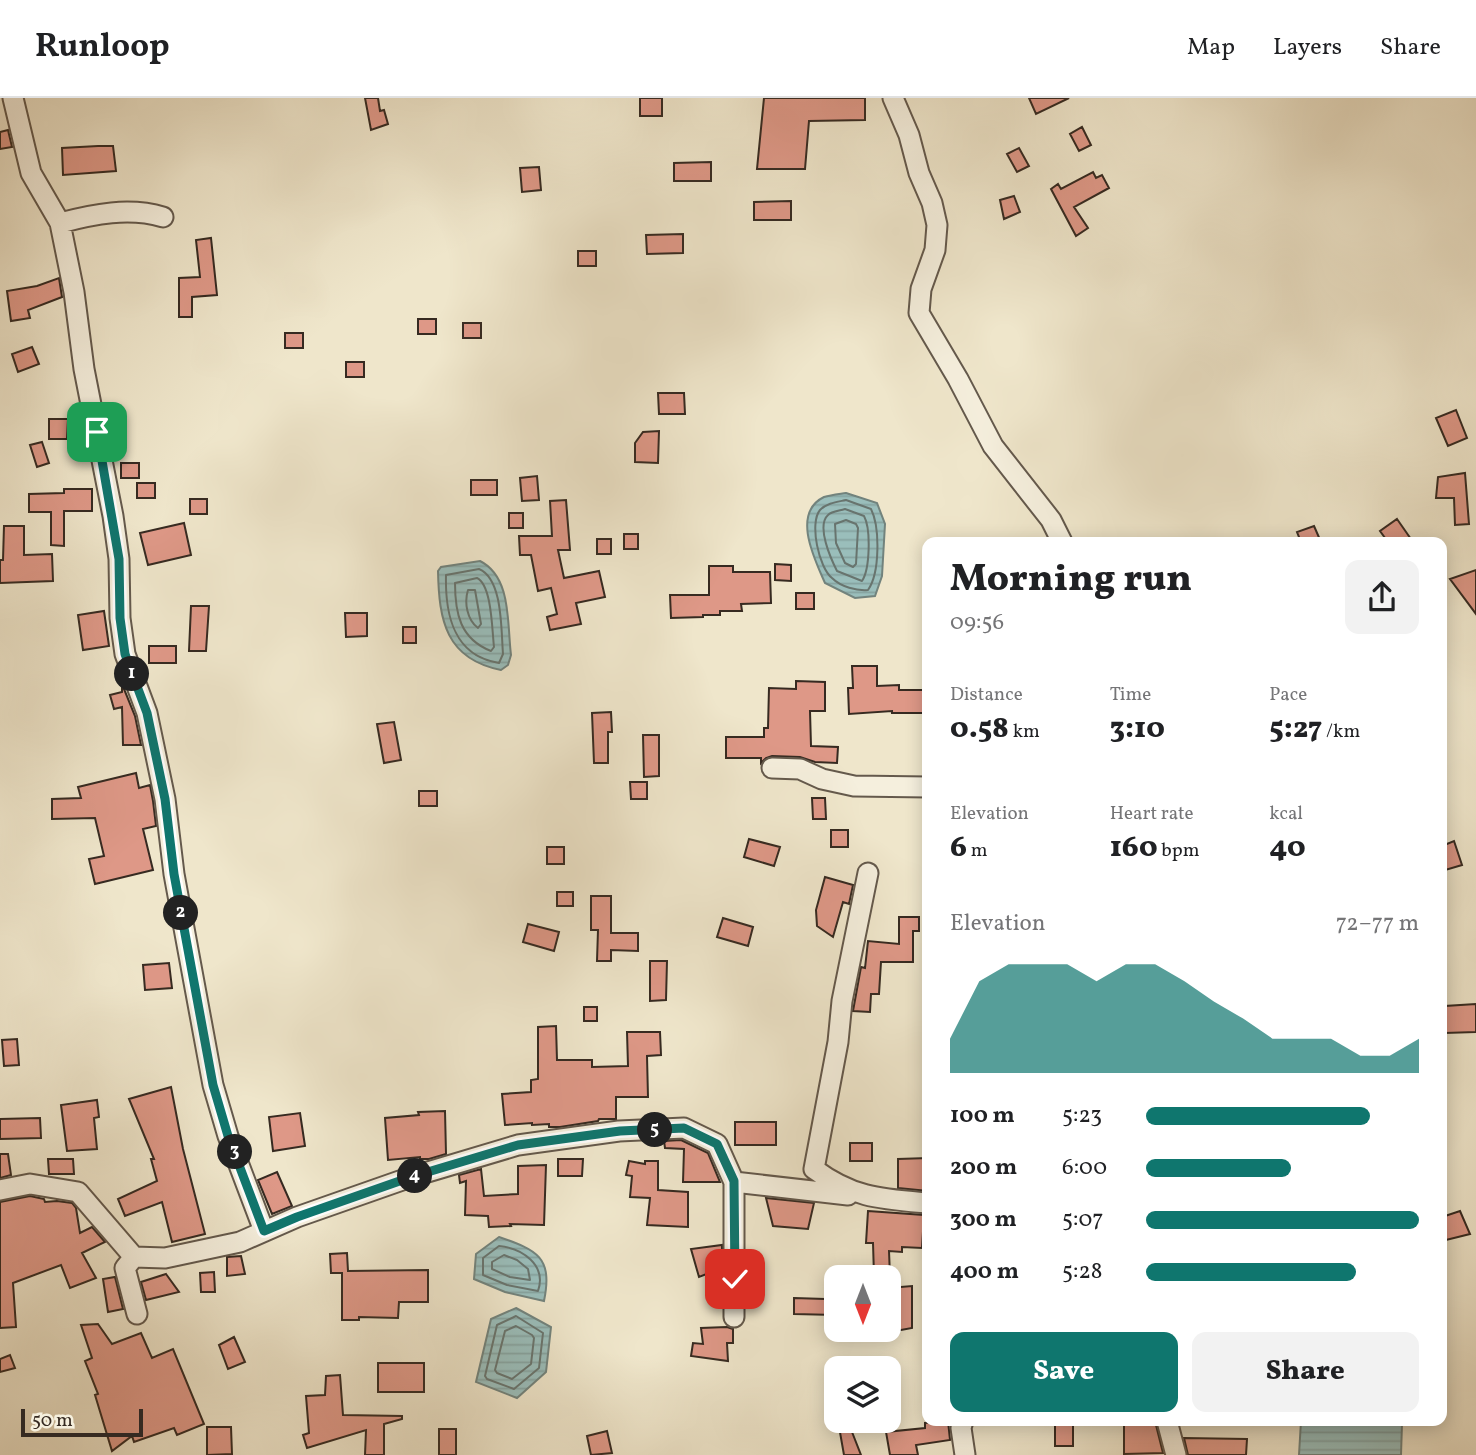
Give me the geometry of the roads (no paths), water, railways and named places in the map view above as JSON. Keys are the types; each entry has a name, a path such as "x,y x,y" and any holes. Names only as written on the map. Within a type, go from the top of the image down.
{"street":[{"path":"13,98 21,141 31,173 60,223 74,292 83,369 117,548 120,618 125,654 147,713 165,799 174,874 213,1085 228,1136 264,1231"},
{"path":"893,98 909,135 937,225 935,250 921,289 919,313 993,446 1051,520 1060,537"},
{"path":"60,223 112,213 142,211 163,217"},
{"path":"772,768 800,769 822,779 854,786 922,787"},
{"path":"868,873 842,1000 838,1042 814,1169 831,1182 865,1197 922,1202"},
{"path":"0,1190 30,1184 78,1192 135,1257 165,1258 240,1242 297,1217 411,1177 518,1145 620,1131 684,1128 717,1144 734,1181 734,1317"},
{"path":"734,1181 922,1202"},
{"path":"135,1257 125,1268 137,1314"},
{"path":"962,1426 965,1455"},
{"path":"1168,1426 1175,1455"}],"water":[{"path":"846,493 877,503 885,524 882,576 875,596 855,598 825,583 808,537 809,514 814,504 824,497"},
{"path":"480,561 498,578 506,602 511,655 508,665 501,670 483,665 457,647 449,635 441,606 438,571 441,567"},
{"path":"499,1237 523,1246 539,1257 546,1274 544,1301 505,1292 474,1279 476,1254"},
{"path":"516,1308 551,1327 546,1372 517,1398 476,1382 491,1319"},
{"path":"1301,1426 1402,1426 1401,1455 1299,1455"}]}
